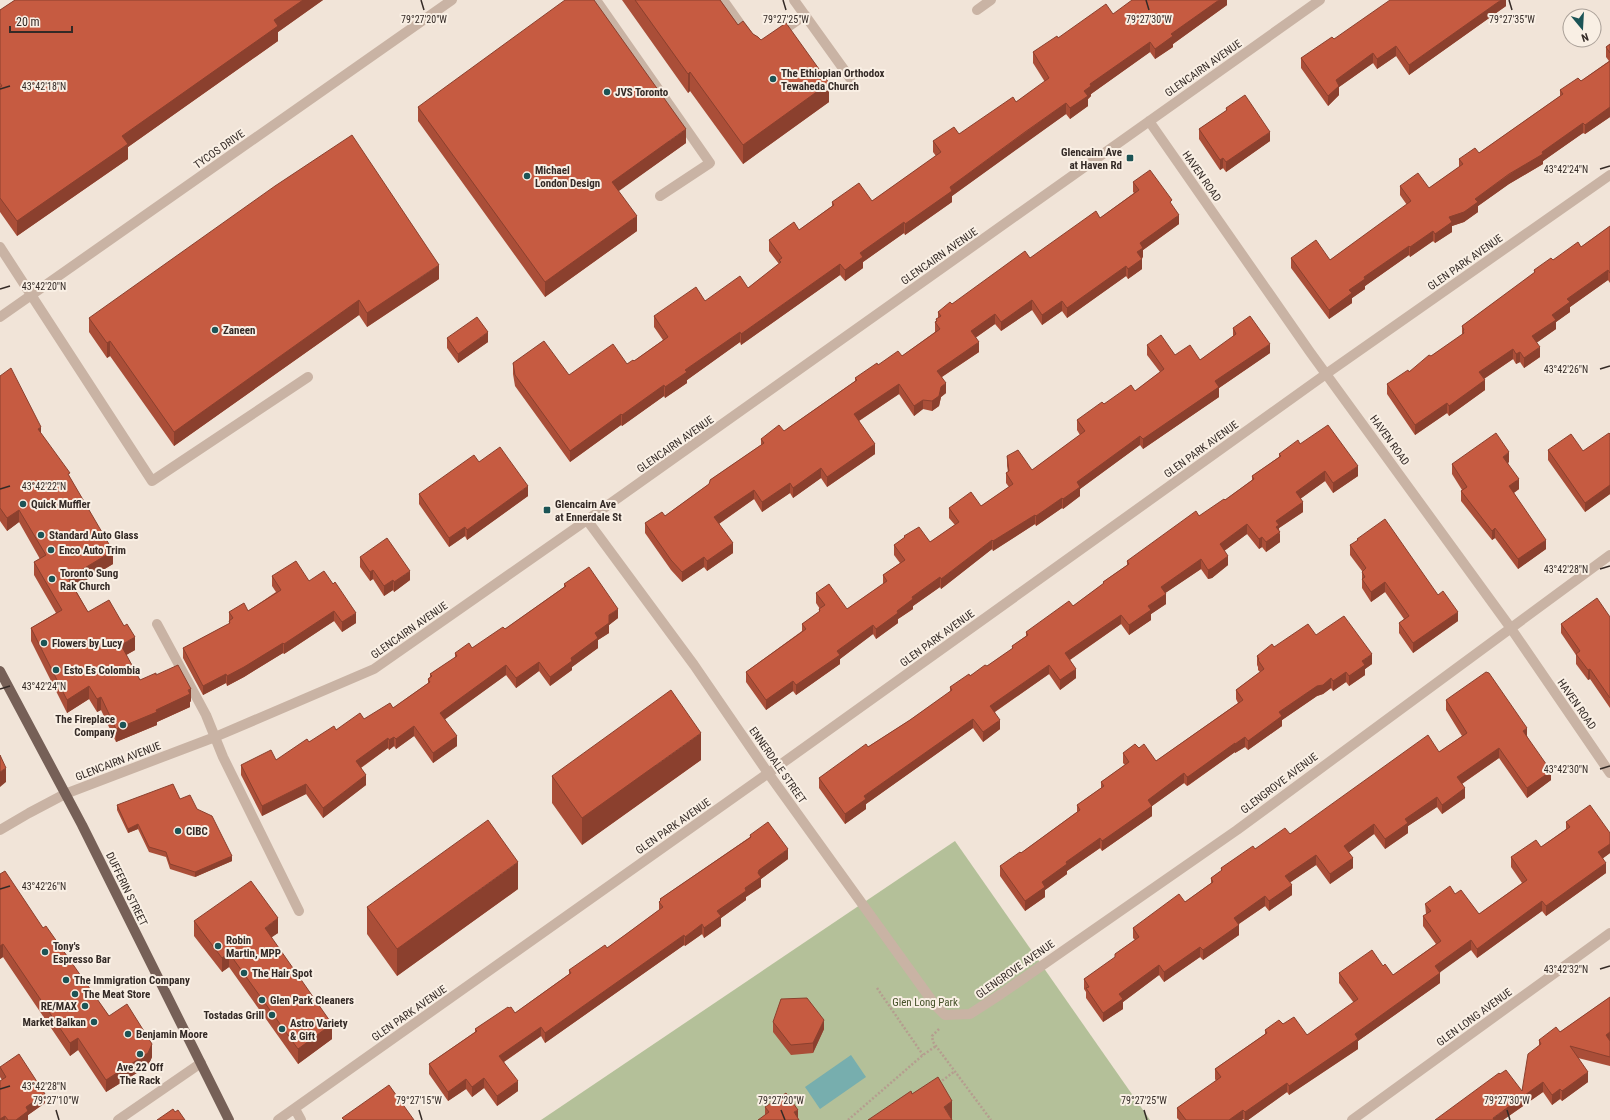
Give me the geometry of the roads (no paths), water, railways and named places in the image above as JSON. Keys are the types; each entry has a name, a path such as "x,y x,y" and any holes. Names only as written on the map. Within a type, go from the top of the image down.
{"main road":[{"name":"DUFFERIN STREET","path":"0,671 65,794 229,1120"}],"street":[{"name":"TYCOS DRIVE","path":"0,317 452,0"},
{"path":"596,0 710,163 660,196"},
{"path":"723,0 753,42"},
{"path":"794,0 850,78"},
{"path":"977,10 991,0"},
{"name":"GLENCAIRN AVENUE","path":"0,830 65,794 215,737 374,669 588,520 1320,0"},
{"path":"769,40 805,15"},
{"name":"HAVEN ROAD","path":"1149,121 1326,374 1510,627 1610,773"},
{"name":"GLEN PARK AVENUE","path":"278,1120 768,773 1326,374 1610,175"},
{"path":"0,247 152,481 308,377"},
{"name":"ENNERDALE STREET","path":"588,520 694,665 768,773 935,1005 945,1016 955,1016"},
{"name":"GLENGROVE AVENUE","path":"955,1016 970,1014 989,1002 1236,830 1510,627 1610,555"},
{"path":"157,624 206,715 236,784 299,911"},
{"name":"GLEN LONG AVENUE","path":"1352,1120 1610,933"},
{"path":"118,1120 201,1063"},
{"path":"295,1109 302,1120"}],"water":[{"path":"851,1055 866,1077 820,1109 805,1087"}],"place":[{"name":"The Ethiopian Orthodox Tewaheda Church","path":"773,79"},
{"name":"JVS Toronto","path":"607,92"},
{"name":"Glencairn Ave at Haven Rd","path":"1130,158"},
{"name":"Michael London Design","path":"527,176"},
{"name":"Zaneen","path":"215,330"},
{"name":"Quick Muffler","path":"23,504"},
{"name":"Glencairn Ave at Ennerdale St","path":"547,510"},
{"name":"Standard Auto Glass","path":"41,535"},
{"name":"Enco Auto Trim","path":"51,550"},
{"name":"Toronto Sung Rak Church","path":"52,579"},
{"name":"Flowers by Lucy","path":"44,643"},
{"name":"Esto Es Colombia","path":"56,670"},
{"name":"The Fireplace Company","path":"123,725"},
{"name":"CIBC","path":"178,831"},
{"name":"Robin Martin, MPP","path":"218,946"},
{"name":"Tony's Espresso Bar","path":"45,952"},
{"name":"The Hair Spot","path":"244,973"},
{"name":"The Immigration Company","path":"66,980"},
{"name":"The Meat Store","path":"75,994"},
{"name":"Glen Park Cleaners","path":"262,1000"},
{"name":"RE/MAX","path":"85,1006"},
{"name":"Tostadas Grill","path":"272,1015"},
{"name":"Market Balkan","path":"94,1022"},
{"name":"Astro Variety & Gift","path":"282,1029"},
{"name":"Benjamin Moore","path":"128,1034"},
{"name":"Ave 22 Off The Rack","path":"140,1054"}],"park label":[{"name":"Glen Long Park","path":"925,1002"}]}
